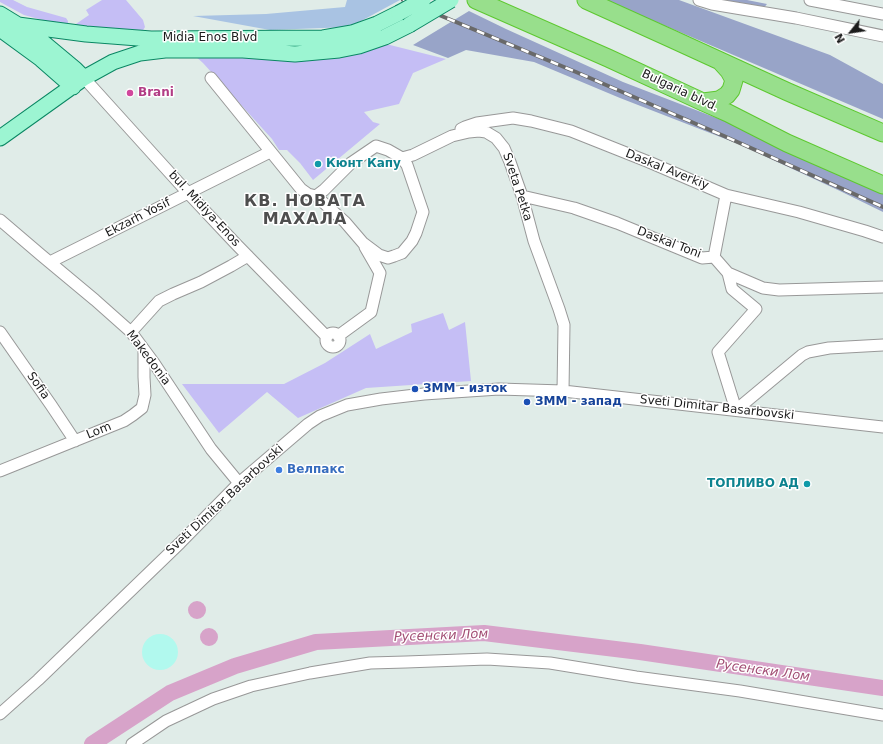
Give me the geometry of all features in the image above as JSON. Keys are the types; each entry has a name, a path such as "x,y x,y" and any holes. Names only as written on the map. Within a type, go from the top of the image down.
{"highway":[{"name":"Bulgaria blvd.","path":"476,0 608,58 728,113 787,143 883,185"},
{"path":"586,0 883,133"},
{"path":"702,102 719,100 727,95 731,90 734,80 730,71 719,60"},
{"path":"728,113 729,102 733,94 741,87 764,81"}],"main road":[{"name":"Midia Enos Blvd","path":"18,25 86,34 151,38 323,38 352,33 377,24 423,0"},
{"name":"Midia Enos Blvd","path":"0,14 45,44 75,69 78,82 113,62 140,53 164,50 243,50 295,54 339,50 359,46 385,37 409,25 451,0"},
{"path":"0,29 41,59 78,82 0,138"}],"street":[{"path":"699,0 712,4 796,18 883,36"},
{"path":"810,0 883,14"},
{"path":"211,78 301,189 308,194 316,196 345,222 363,243 380,255 388,258 402,253 412,241 423,212 407,165 402,158 388,150 376,146 351,162 324,190 316,196"},
{"name":"bul. Midiya-Enos","path":"78,82 248,256 332,337 371,312 380,273 363,243"},
{"name":"Daskal Averkiy","path":"452,136 465,127 477,123 514,118 531,121 570,131 649,162 726,195 799,212 865,231 883,238"},
{"name":"Sveta Petka","path":"402,158 413,155 452,136 469,132 486,132 496,138 504,148 522,196 534,241 564,325 563,391"},
{"name":"Ekzarh Yosif","path":"50,262 270,152"},
{"path":"714,257 726,195"},
{"name":"Daskal Toni","path":"522,196 574,208 618,223 702,258 714,257 728,273 763,288 779,290 883,287"},
{"name":"Makedonia","path":"0,220 131,332 154,363 211,449 239,483"},
{"path":"131,332 159,301 202,282 248,256"},
{"path":"728,273 732,289 756,309 718,352 736,410 802,355 808,352 829,348 883,345"},
{"name":"Sofia","path":"0,332 75,441"},
{"name":"Lom","path":"0,471 124,421 142,408 145,395 144,350"},
{"name":"Sveti Dimitar Basarbovski","path":"0,714 60,659 239,483 308,424 320,416 347,405 381,399 499,389 563,391 883,427"},
{"path":"132,744 166,721 213,699 251,686 310,673 370,664 406,662 487,659 550,662 636,677 740,691 883,715"}],"shaded area":[{"path":"0,0 13,0 27,7 66,18 68,24 65,26 24,15 0,2"},
{"path":"102,0 126,0 143,20 145,27 142,32 73,26 89,15 86,10"},
{"path":"347,0 400,0 350,27 270,30 193,16 266,14 345,7"},
{"path":"605,0 679,0 830,55 883,84 883,119"},
{"path":"703,0 747,0 767,4 761,11"},
{"path":"469,11 623,82 740,127 883,193 883,212 741,145 620,98 534,62 466,50 448,58 413,45"},
{"path":"386,44 446,59 413,73 399,104 364,112 373,122 380,124 313,180 300,163 287,150 279,150 272,139 194,55"},
{"path":"443,313 449,330 465,322 471,381 366,388 298,418 267,392 219,433 182,384 284,384 325,363 370,334 376,349 412,332 411,324"},
{"path":"197,601 203,604 206,610 203,616 197,619 191,616 188,610 191,604"},
{"path":"209,628 215,631 218,637 215,643 209,646 203,643 200,637 203,631"}],"sand":[{"path":"164,634 173,639 177,645 177,659 173,665 164,670 156,670 147,665 143,659 142,648 147,639 153,635"}],"waterway":[{"name":"Русенски Лом","path":"92,744 170,693 235,666 316,642 484,633 640,652 883,688"}],"railway":[{"path":"403,0 576,72 883,207"}],"place":[{"name":"Brani","path":"130,93"},
{"name":"Кюнт Капу","path":"318,164"},
{"name":"ЗММ - изток","path":"415,389"},
{"name":"ЗММ - запад","path":"527,402"},
{"name":"Велпакс","path":"279,470"},
{"name":"ТОПЛИВО АД","path":"807,484"}],"district":[{"name":"КВ. НОВАТА МАХАЛА","path":"305,211"}]}
